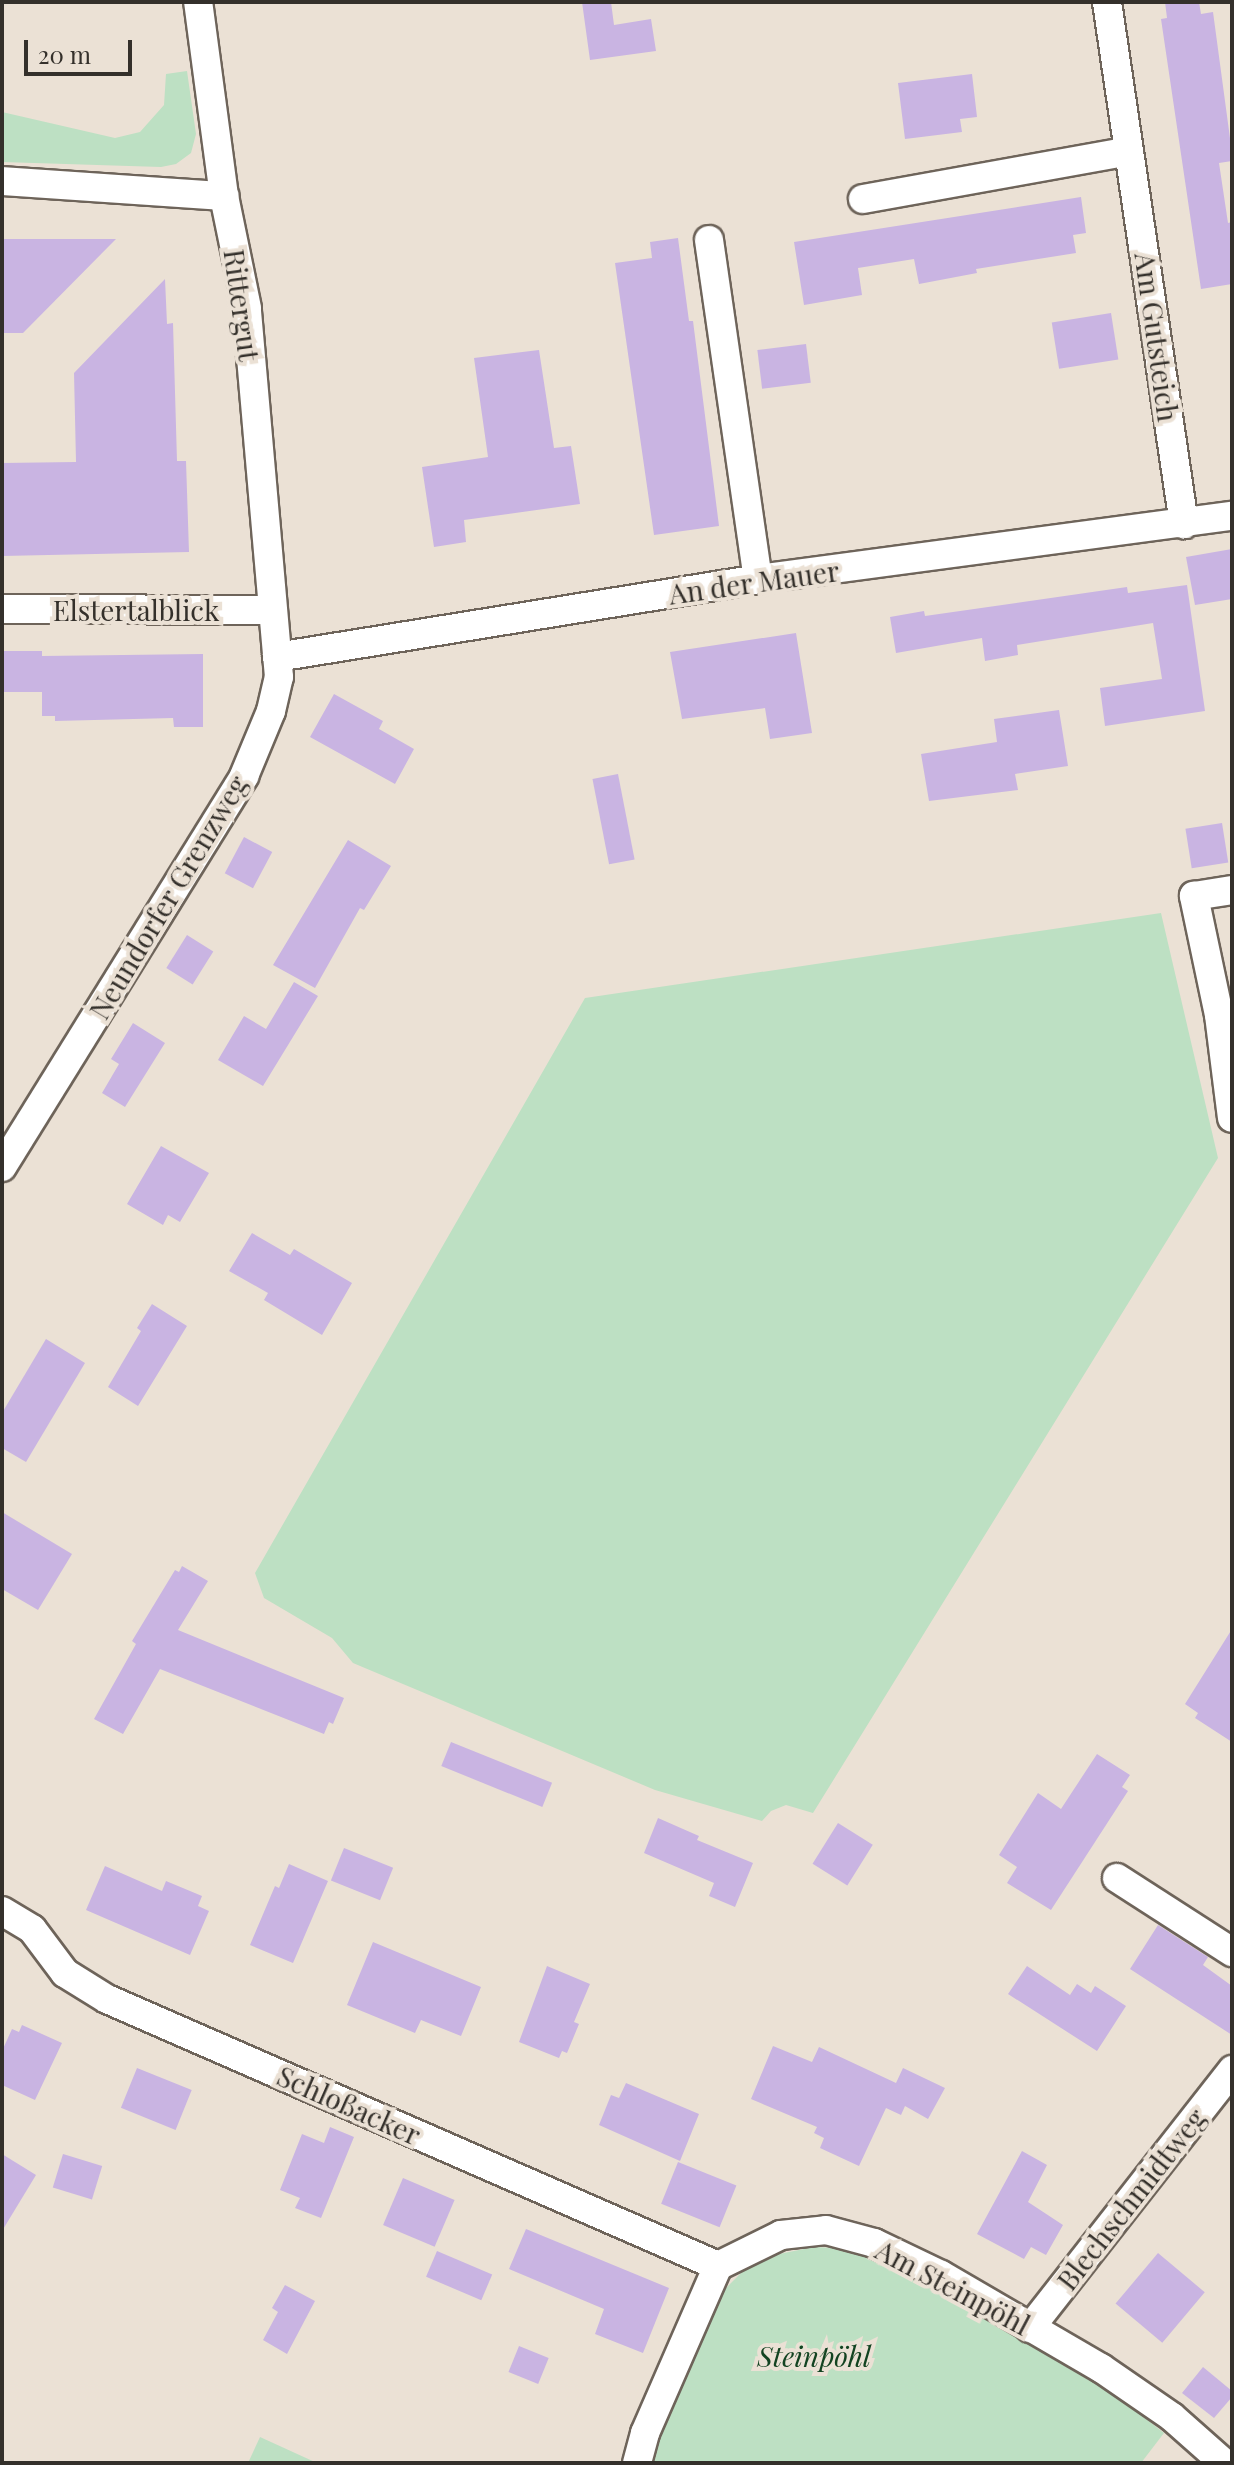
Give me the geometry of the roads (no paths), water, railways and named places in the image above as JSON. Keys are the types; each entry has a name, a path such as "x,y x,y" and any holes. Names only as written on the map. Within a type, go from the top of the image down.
{"street":[{"name":"Rittergut","path":"198,2 224,196 247,308 270,610"},
{"name":"Am Gutsteich","path":"1107,2 1184,524"},
{"path":"863,199 1129,151"},
{"path":"2,181 224,196"},
{"path":"709,240 758,579"},
{"name":"An der Mauer","path":"277,657 758,579 1232,516"},
{"name":"Elstertalblick","path":"2,609 270,610"},
{"name":"Neundorfer Grenzweg","path":"2,1167 244,776 271,711 279,677 270,610"},
{"path":"1232,890 1194,896 1219,1015 1232,1118"},
{"path":"1117,1878 1232,1952"},
{"name":"Schloßacker","path":"2,1911 32,1929 65,1973 107,1999 718,2266"},
{"name":"Blechschmidtweg","path":"1030,2328 1232,2070"},
{"name":"Am Steinpöhl","path":"718,2266 781,2235 826,2230 887,2249 941,2275 1113,2376 1172,2417 1224,2463"},
{"path":"637,2463 645,2433 718,2266"}],"park label":[{"name":"Steinpöhl","path":"814,2356"}]}
